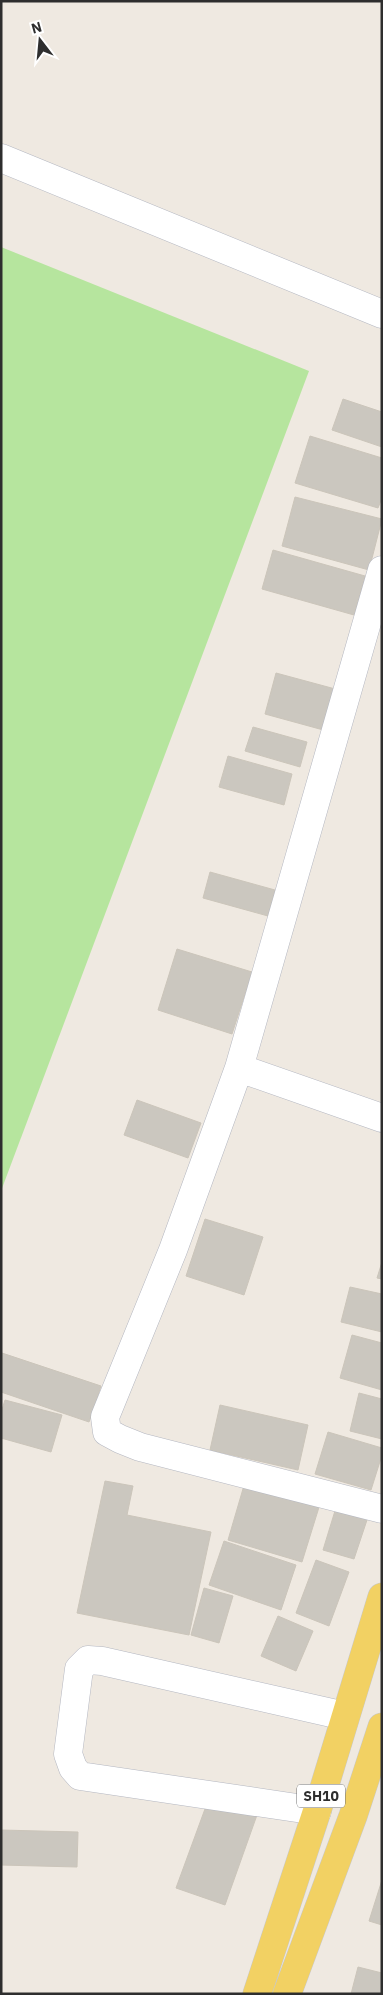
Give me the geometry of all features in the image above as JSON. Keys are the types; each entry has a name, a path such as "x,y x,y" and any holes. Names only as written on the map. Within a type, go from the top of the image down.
{"main road":[{"name":"SH10","path":"257,1994 317,1810 382,1597"},
{"name":"SH10","path":"287,1994 353,1816 382,1727"}],"street":[{"path":"1,158 382,314"},
{"path":"382,570 240,1068 173,1250 105,1417 107,1432 140,1447 382,1509"},
{"path":"240,1068 382,1118"},
{"path":"317,1810 80,1776 73,1768 68,1754 79,1669 88,1660 102,1661 345,1716"}],"green space":[{"path":"1,247 309,371 1,1191"}],"building":[{"path":"343,399 382,412 382,447 332,430"},
{"path":"310,436 382,458 382,498 378,508 295,483"},
{"path":"295,497 382,519 369,570 282,546"},
{"path":"273,550 365,576 354,615 262,589"},
{"path":"276,673 339,690 327,731 265,714"},
{"path":"253,727 307,742 300,767 245,751"},
{"path":"228,756 292,774 284,805 219,787"},
{"path":"210,872 275,890 268,916 203,898"},
{"path":"177,949 252,972 232,1034 158,1010"},
{"path":"137,1100 201,1123 188,1158 124,1135"},
{"path":"205,1219 263,1237 244,1295 186,1276"},
{"path":"382,1262 382,1279 377,1278"},
{"path":"350,1287 382,1294 382,1332 341,1322"},
{"path":"352,1335 382,1343 382,1390 340,1378"},
{"path":"2,1353 101,1386 89,1422 1,1392"},
{"path":"359,1393 382,1399 382,1439 350,1431"},
{"path":"5,1400 62,1415 51,1452 1,1438 1,1413"},
{"path":"220,1405 308,1425 298,1470 210,1450"},
{"path":"328,1432 382,1448 382,1455 371,1490 315,1474"},
{"path":"105,1481 133,1486 127,1515 211,1532 189,1635 77,1613"},
{"path":"245,1482 320,1504 302,1562 228,1540"},
{"path":"338,1501 370,1511 354,1559 323,1550"},
{"path":"224,1541 296,1565 281,1610 209,1585"},
{"path":"316,1560 349,1572 329,1626 296,1613"},
{"path":"204,1588 233,1596 219,1643 191,1635"},
{"path":"278,1616 313,1631 296,1671 261,1656"},
{"path":"209,1798 257,1815 225,1905 176,1888"},
{"path":"1,1830 78,1832 77,1867 1,1865"},
{"path":"382,1880 382,1925 369,1921"},
{"path":"358,1967 382,1973 382,1994 351,1994"}]}
